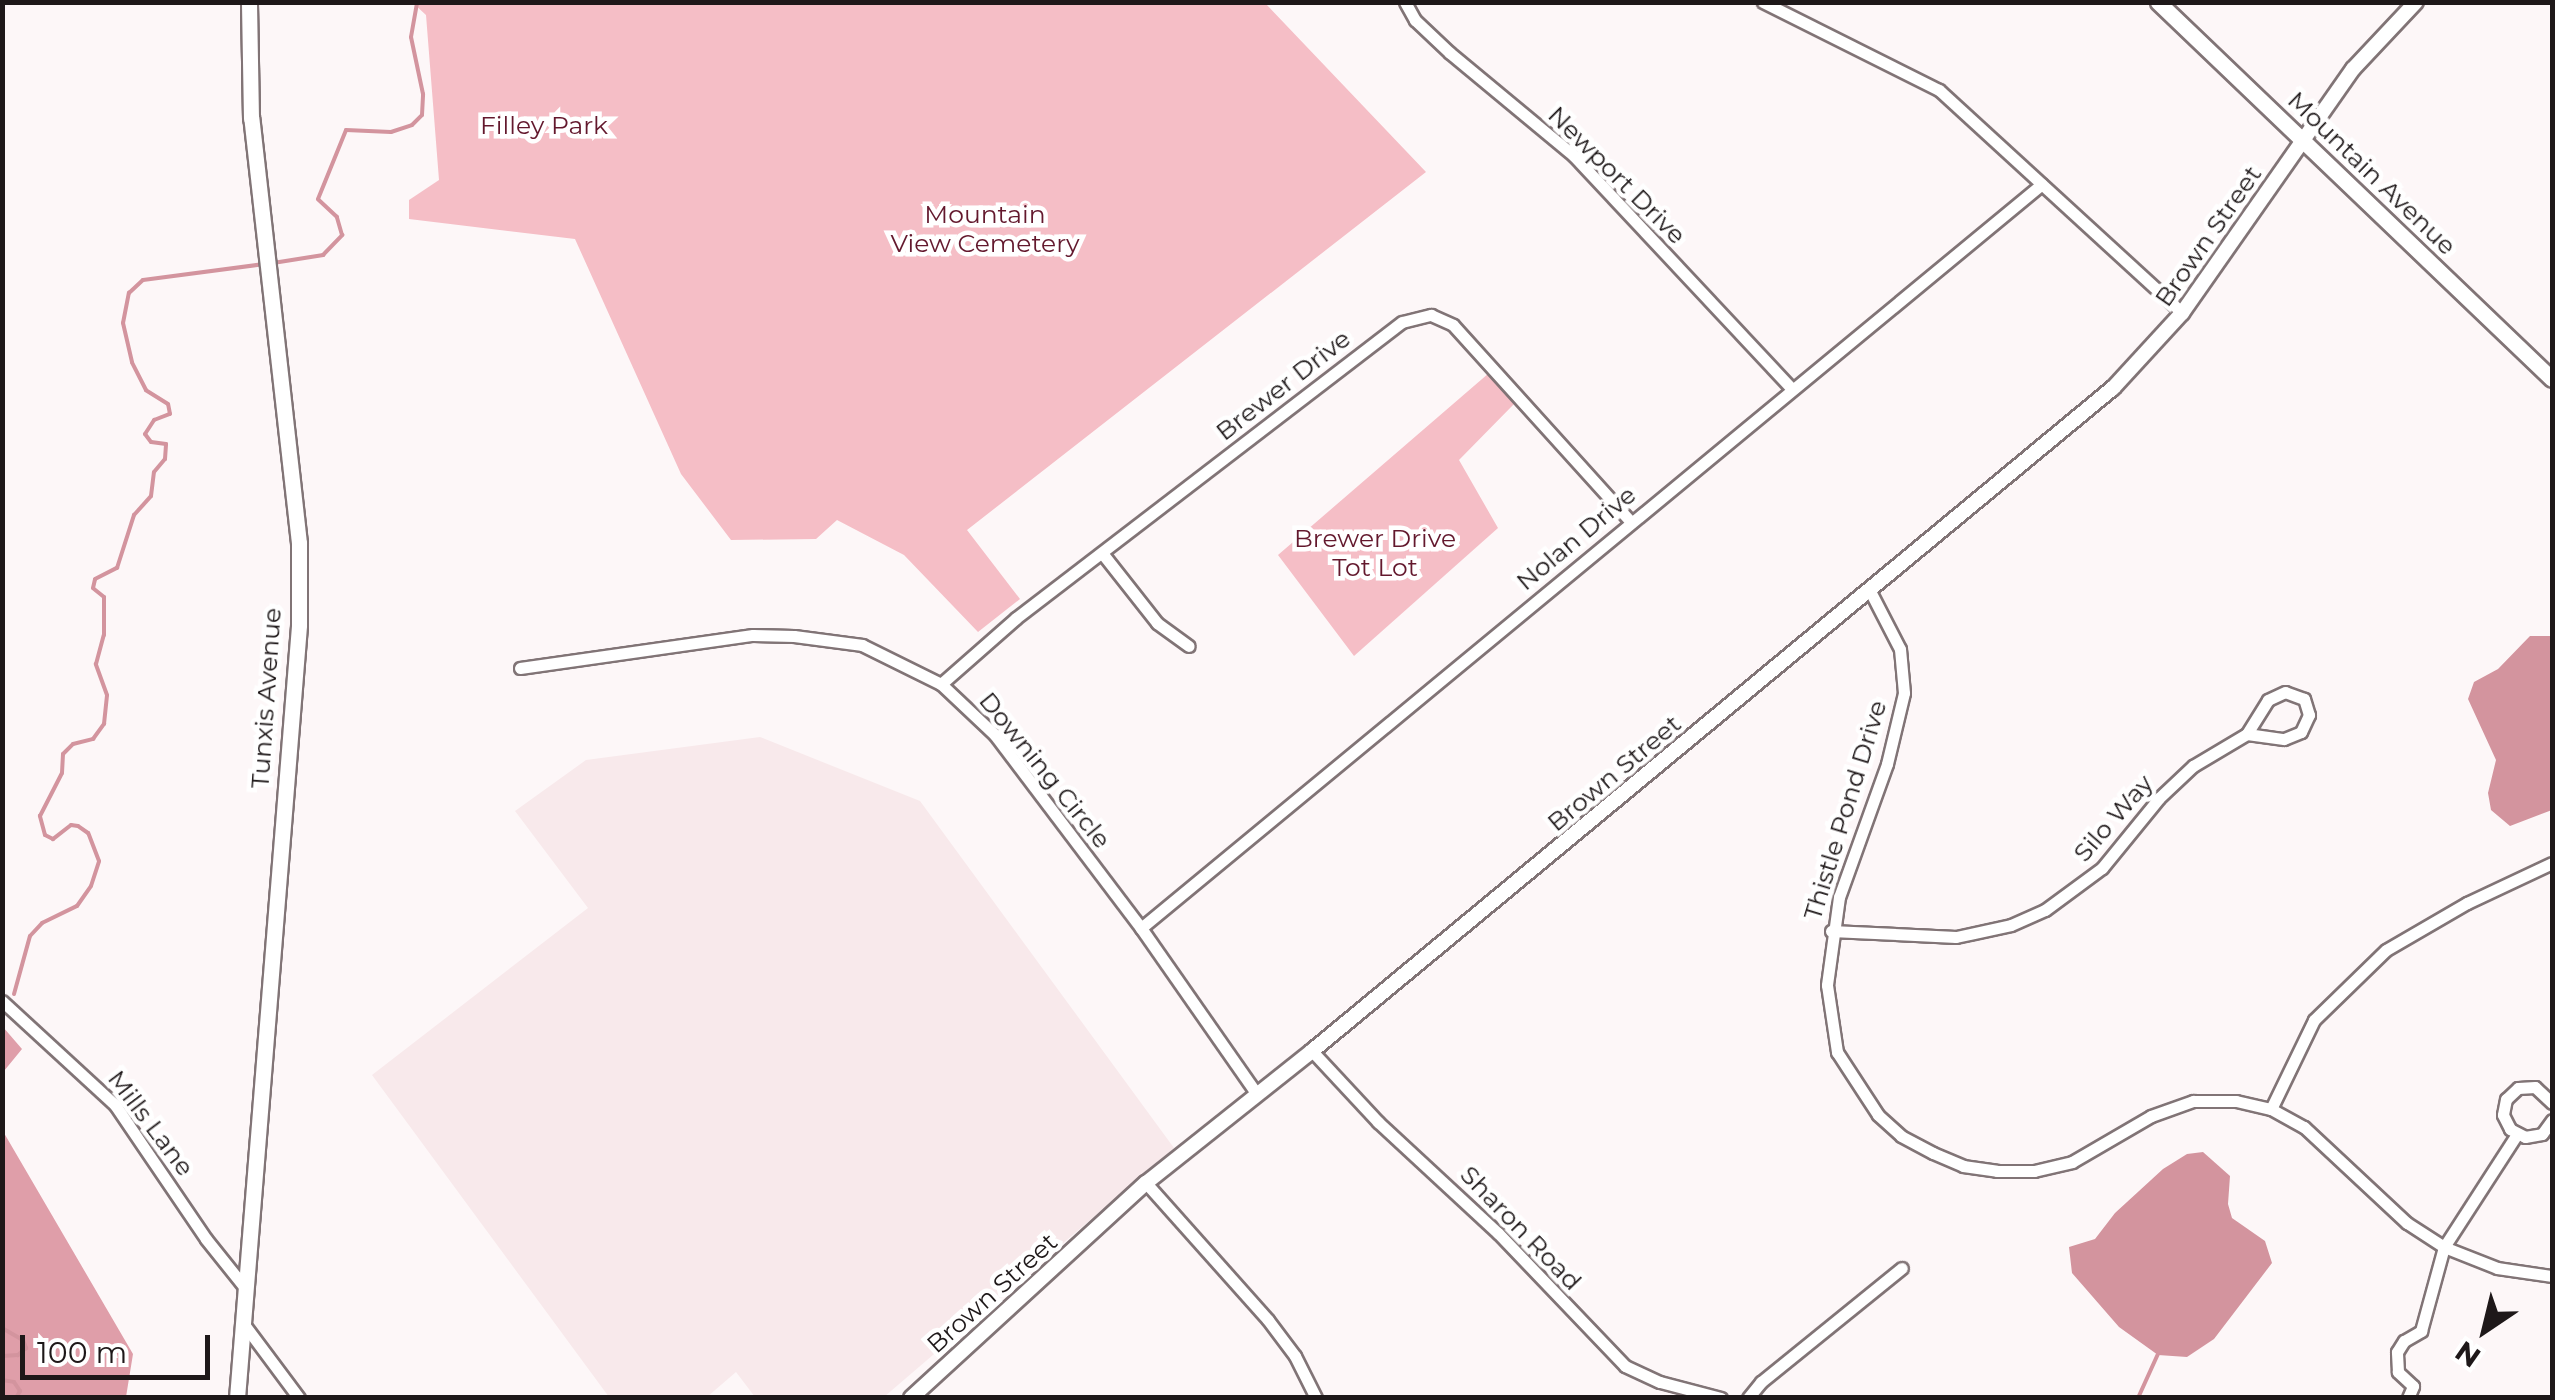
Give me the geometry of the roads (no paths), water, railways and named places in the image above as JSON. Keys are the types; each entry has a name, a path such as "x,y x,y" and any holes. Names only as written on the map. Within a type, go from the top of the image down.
{"main road":[{"name":"Tunxis Avenue","path":"236,1398 299,625 299,543 251,118 248,2"},
{"name":"Mountain Avenue","path":"2158,2 2552,379"}],"street":[{"name":"Newport Drive","path":"1404,2 1415,20 1450,53 1574,156 1791,388"},
{"path":"1763,2 1939,90 2182,313"},
{"name":"Brown Street","path":"911,1398 1146,1183 1312,1051 2112,388 2182,313 2353,70 2416,2"},
{"name":"Nolan Drive","path":"1141,928 2042,184"},
{"name":"Brewer Drive","path":"941,684 956,666 1402,322 1431,315 1453,325 1631,522"},
{"path":"1102,552 1157,623 1189,646"},
{"name":"Thistle Pond Drive","path":"1870,591 1900,648 1904,693 1887,764 1831,930 1827,985 1831,1032 1849,1074 1878,1115 1902,1136 1963,1166 2034,1170 2072,1162 2152,1116 2193,1100 2236,1101 2271,1108 2304,1127 2407,1223 2444,1247 2497,1268 2552,1276"},
{"name":"Downing Circle","path":"520,668 753,636 794,636 862,646 941,684 995,735 1141,928 1257,1094"},
{"name":"Silo Way","path":"1831,930 1956,937 2011,925 2044,910 2102,868 2184,774 2247,734 2268,700 2285,692 2304,699 2308,723 2294,736 2247,734"},
{"path":"2271,1108 2314,1020 2386,950 2467,903 2552,863"},
{"name":"Mills Lane","path":"2,1001 116,1105 206,1240 246,1289"},
{"name":"Sharon Road","path":"1312,1051 1378,1122 1498,1233 1617,1359 1642,1376 1721,1398"},
{"path":"2552,1103 2535,1087 2512,1092 2503,1115 2517,1134 2534,1137 2552,1120"},
{"path":"2408,1398 2412,1386 2398,1372 2397,1352 2422,1331 2444,1247 2517,1134"},
{"path":"1146,1183 1268,1320 1295,1356 1316,1398"},
{"path":"1748,1398 1761,1382 1902,1268"},
{"path":"243,1324 299,1398"}],"waterway":[{"path":"273,263 323,255 342,235 337,217 318,199 346,130 391,132 412,125 422,115 423,94 411,37 417,2"},
{"path":"14,994 30,936 42,923 77,906 91,886 99,861 88,833 71,825 53,839 45,835 40,816 62,773 63,754 73,744 93,739 104,724 107,695 96,664 104,635 104,597 93,588 95,579 117,568 134,515 151,496 154,472 165,459 166,444 151,442 145,434 154,420 170,414 168,404 146,390 132,362 123,323 129,293 143,280 264,264"},
{"path":"2,1328 23,1340 26,1348 18,1355 2,1356"},
{"path":"2138,1398 2158,1354"},
{"path":"2,1380 14,1382 20,1391 16,1398"}],"park label":[{"name":"Filley Park","path":"544,125"},
{"name":"Mountain View Cemetery","path":"985,230"},
{"name":"Brewer Drive Tot Lot","path":"1375,554"}]}
